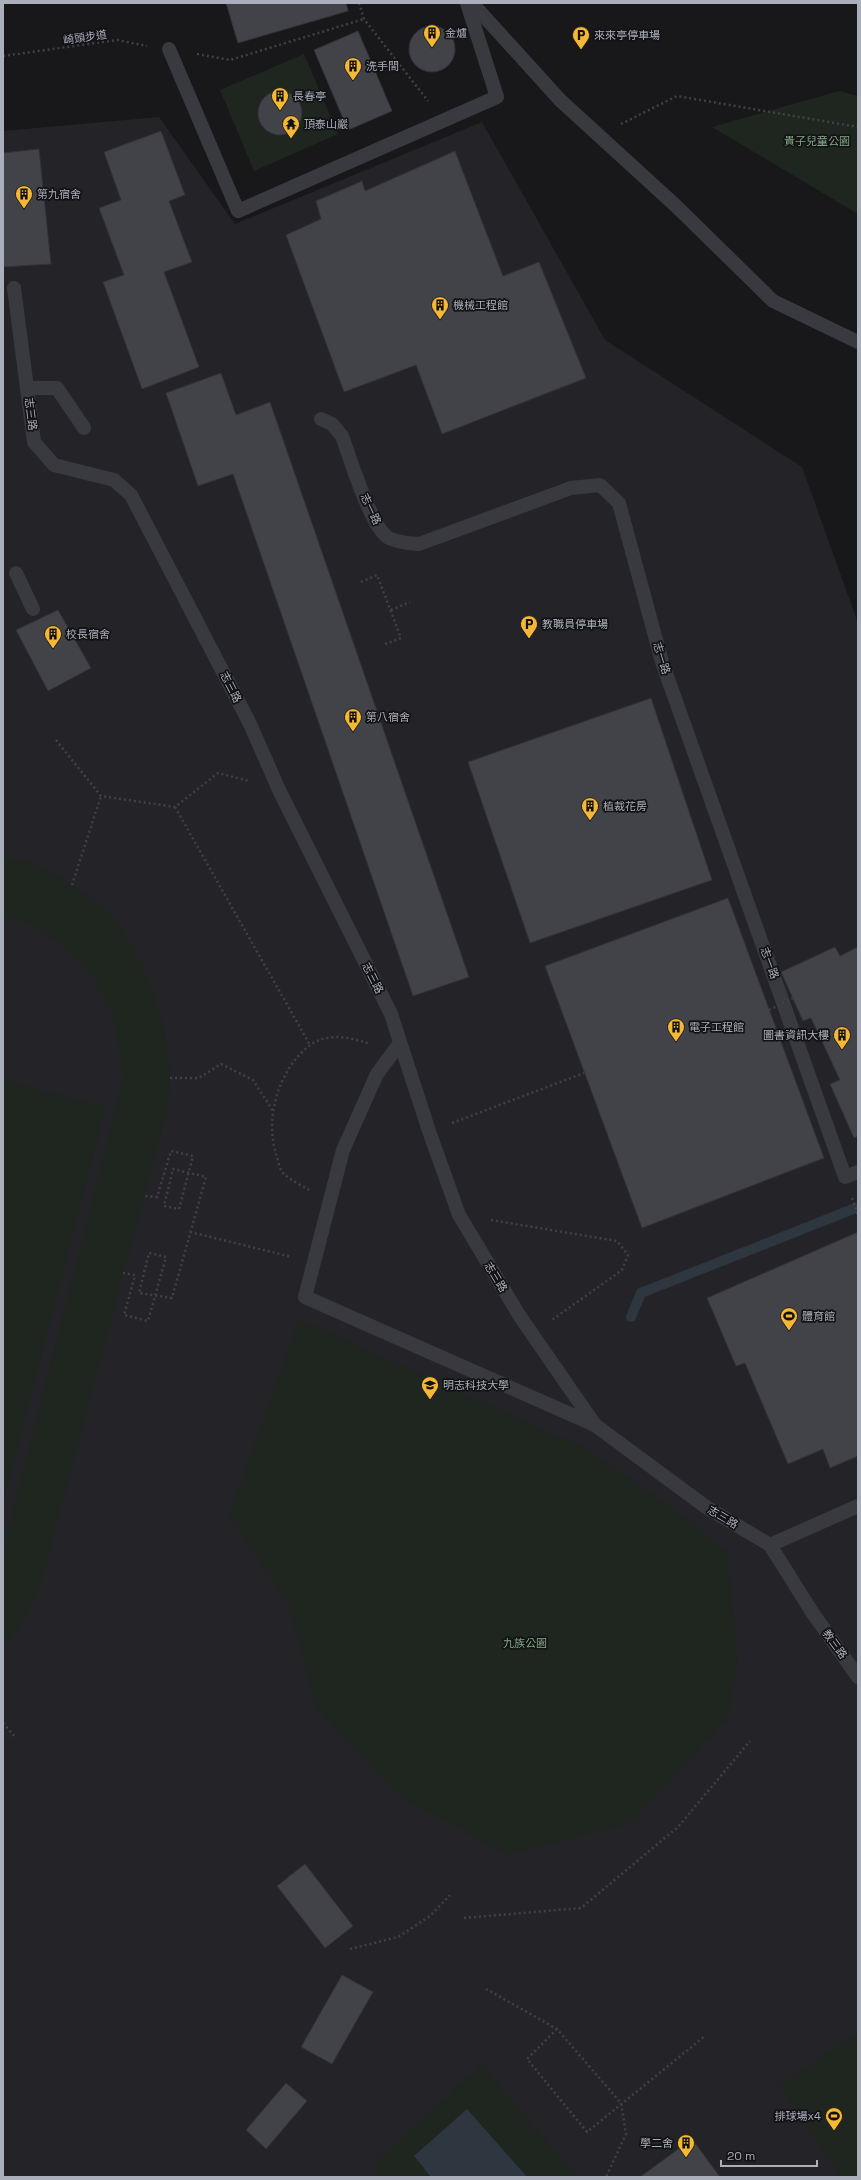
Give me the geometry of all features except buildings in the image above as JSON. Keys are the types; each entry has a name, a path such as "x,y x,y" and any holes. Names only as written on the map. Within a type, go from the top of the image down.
{"lane":[{"path":"169,50 238,210 497,97 467,3"},
{"path":"472,3 560,100 676,206 773,301 858,342"},
{"name":"志三路","path":"14,288 34,442 54,465 114,480 131,495 250,724 278,790 391,1014 396,1048 429,1131 459,1215 533,1334 595,1426 706,1507 770,1545"},
{"path":"27,388 57,388 84,428"},
{"name":"志一路","path":"321,419 332,424 342,436 376,525 388,538 404,543 419,544 571,488 600,485 619,502 662,662 852,1175"},
{"path":"16,573 33,609"},
{"path":"396,1048 377,1074 343,1150 305,1297 595,1426"},
{"path":"770,1545 858,1506"},
{"name":"教三路","path":"770,1545 812,1612 858,1677"}],"path":[{"path":"359,3 364,19 443,121"},
{"name":"崎頭步道","path":"3,56 117,40 230,60 364,19"},
{"path":"598,135 677,96 858,127"},
{"path":"361,582 377,575 401,638 383,645"},
{"path":"391,610 410,602"},
{"path":"56,740 101,796 176,807 218,773 278,790"},
{"path":"72,885 101,796"},
{"path":"176,807 310,1045"},
{"path":"769,1010 793,998"},
{"path":"331,1195 309,1190 282,1173 273,1145 273,1111 278,1092 292,1062 310,1045 332,1037 354,1038 396,1048"},
{"path":"170,1078 199,1078 221,1064 253,1080 273,1111"},
{"path":"429,1131 584,1074"},
{"path":"123,1273 135,1275 124,1315 148,1321 154,1300 156,1293 166,1257 149,1253 139,1293 152,1295 159,1296 172,1298 206,1177 193,1174 186,1172 179,1170 173,1169 164,1206 179,1209 187,1179 189,1172 193,1156 171,1151 157,1197 144,1196"},
{"path":"459,1215 617,1241 628,1255 622,1270 533,1334"},
{"path":"190,1232 314,1262"},
{"path":"3,1724 16,1738"},
{"path":"464,1918 581,1908 678,1826 750,1741"},
{"path":"350,1949 398,1936 430,1916 450,1895"},
{"path":"486,1989 557,2029 621,2103 626,2134 606,2177"},
{"path":"557,2029 527,2059 587,2132 705,2036"}],"shaded area":[{"name":"明志科技大學","path":"159,117 235,224 482,122 605,340 802,467 858,623 858,2177 3,2177 3,131"},
{"path":"467,2109 527,2177 431,2177 414,2156"}],"green space":[{"path":"304,54 338,134 254,171 220,90"},
{"name":"貴子兒童公園","path":"839,91 858,96 858,214 712,127"},
{"path":"3,857 31,863 64,880 105,909 122,929 133,946 142,965 157,1006 167,1047 170,1076 168,1108 38,1594 18,1629 3,1648 3,1551 123,1078 115,1022 91,974 61,943 24,922 3,917"},
{"path":"3,1080 106,1107 3,1503"},
{"name":"九族公園","path":"299,1319 589,1450 685,1517 727,1552 738,1661 728,1718 632,1822 509,1855 400,1797 316,1707 288,1604 229,1515"},
{"name":"排球場x4","path":"858,2032 858,2177 841,2177 779,2086"},
{"path":"482,2065 577,2177 373,2177 379,2159"}],"waterway":[{"path":"631,1317 641,1293 858,1207"}],"place":[{"name":"金爐","path":"432,48"},
{"name":"來來亭停車場","path":"581,50"},
{"name":"洗手間","path":"353,81"},
{"name":"長春亭","path":"280,111"},
{"name":"頂泰山巖","path":"291,139"},
{"name":"第九宿舍","path":"24,209"},
{"name":"機械工程館","path":"440,320"},
{"name":"教職員停車場","path":"529,639"},
{"name":"校長宿舍","path":"53,649"},
{"name":"第八宿舍","path":"353,732"},
{"name":"植裁花房","path":"590,821"},
{"name":"電子工程館","path":"676,1042"},
{"name":"圖書資訊大樓","path":"842,1050"},
{"name":"體育館","path":"789,1331"},
{"name":"明志科技大學","path":"430,1400"},
{"name":"排球場x4","path":"834,2131"},
{"name":"學二舍","path":"686,2158"}]}
